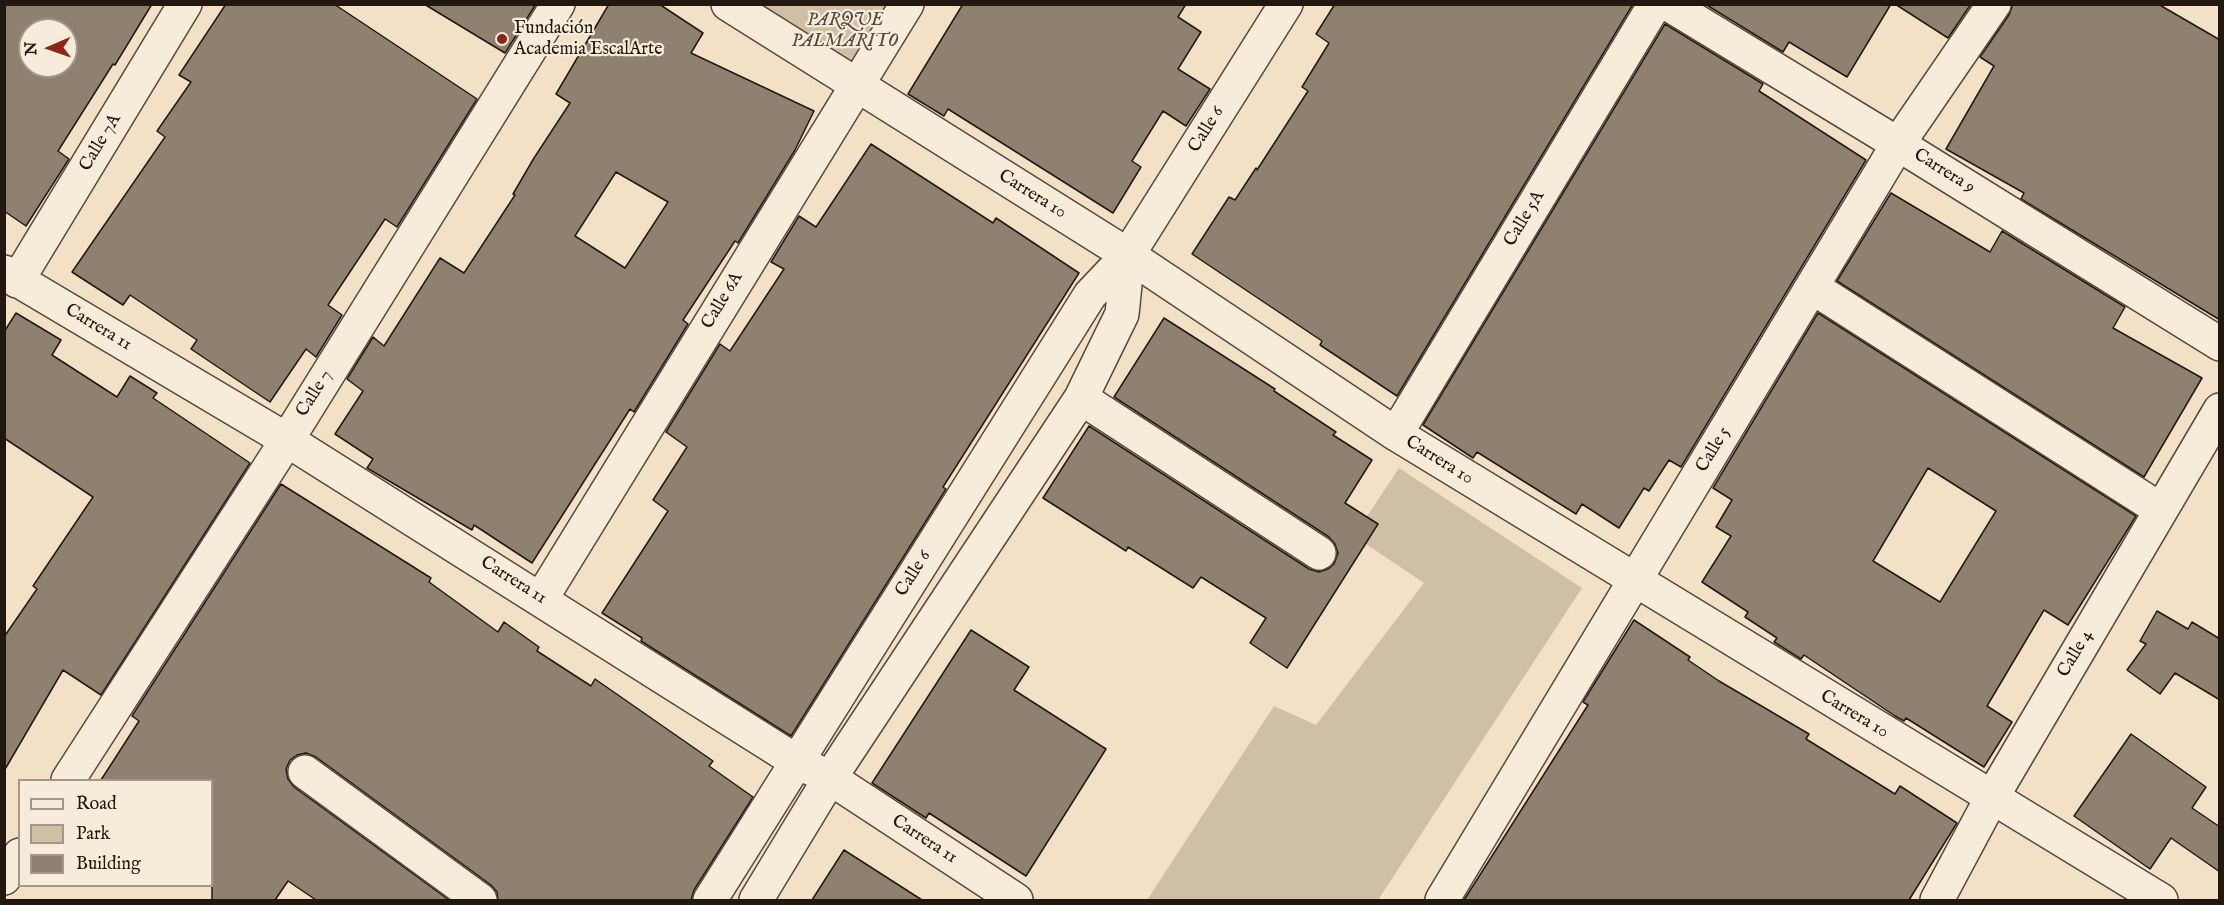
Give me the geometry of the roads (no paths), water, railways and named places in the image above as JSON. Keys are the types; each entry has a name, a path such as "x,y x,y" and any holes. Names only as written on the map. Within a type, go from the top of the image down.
{"street":[{"name":"Calle 7A","path":"11,276 185,4"},
{"name":"Calle 7","path":"69,779 287,440 558,4"},
{"name":"Carrera 10","path":"728,4 1128,255 1396,434 1991,799 2161,900"},
{"name":"Calle 6A","path":"541,599 855,85 907,4"},
{"name":"Calle 6","path":"710,900 1090,295 1128,255 1286,4"},
{"name":"Calle 5A","path":"1396,434 1655,4"},
{"name":"Carrera 9","path":"1668,4 2220,344"},
{"name":"Calle 5","path":"1442,900 1898,144 1994,4"},
{"name":"Calle 6","path":"756,900 830,778 1081,398 1122,314 1128,255"},
{"name":"Carrera 11","path":"11,276 287,440 796,761 830,778 1016,900"},
{"path":"1812,287 2161,510"},
{"path":"1081,398 1319,553"},
{"name":"Calle 4","path":"1937,900 1991,799 2220,410"},
{"path":"304,772 480,900"},
{"path":"4,879 18,858"},
{"path":"4,897 10,900"}],"place":[{"name":"Fundación Academia EscalArte","path":"502,39"}],"park label":[{"name":"PARQUE PALMARITO","path":"845,31"}]}
